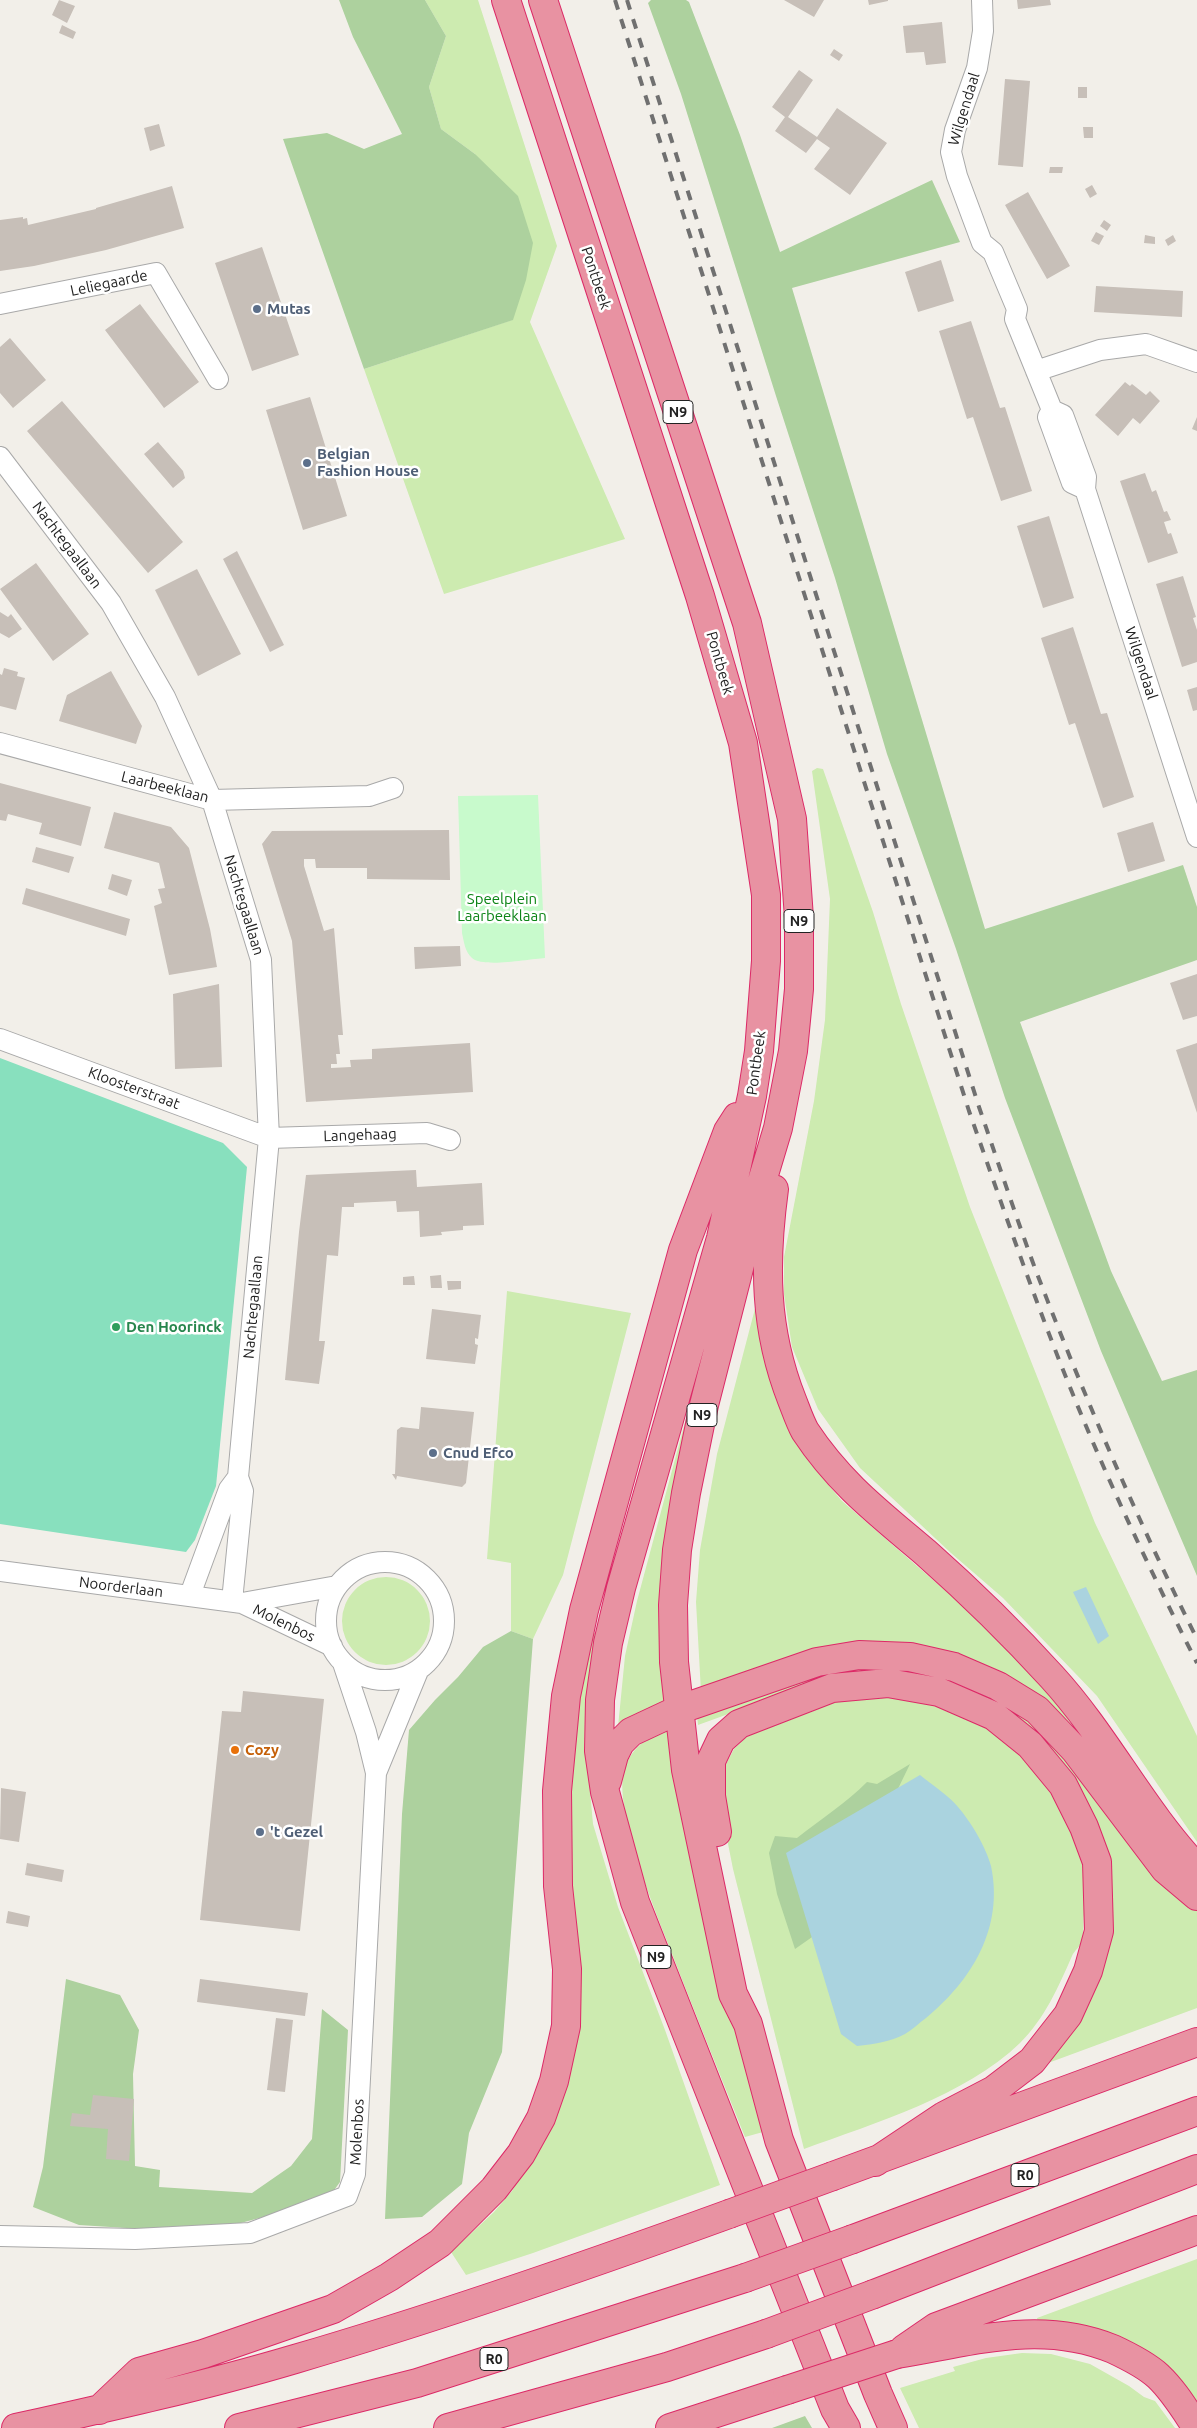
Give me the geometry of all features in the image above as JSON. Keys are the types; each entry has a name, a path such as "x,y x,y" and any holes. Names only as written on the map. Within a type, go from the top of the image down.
{"highway":[{"name":"Pontbeek","path":"506,0 630,384 678,522 743,743 766,894 766,961 759,1051 752,1096 721,1238 621,1588 608,1643 600,1700 599,1751 604,1792"},
{"name":"N9","path":"543,0 747,623 792,819 800,918 799,989 792,1051 778,1128 704,1405 686,1493 677,1550 674,1605 674,1662 686,1770 733,1994 748,2024 779,2140 893,2428"},
{"path":"99,2410 139,2372 202,2354 333,2309 389,2277 440,2243 494,2189 521,2154 541,2118 554,2081 566,2026 567,1969 558,1886 557,1791 566,1696 584,1610 683,1250 728,1131 752,1096"},
{"path":"778,1128 778,1165 771,1210 767,1274 768,1304 783,1378 804,1429 842,1480 999,1621 1054,1678 1099,1734 1135,1789 1197,1868"},
{"path":"604,1792 614,1754 620,1743 631,1732 678,1710 817,1662 859,1655 910,1657 954,1667 998,1686 1037,1710 1075,1750 1165,1869 1197,1896"},
{"path":"748,2024 746,1990 711,1796 711,1761 721,1740 739,1724 832,1688 888,1683 939,1692 994,1716 1030,1745 1063,1785 1097,1862 1100,1932 1088,1971 1068,2015 1032,2061 994,2090 944,2116 875,2162"},
{"name":"N9","path":"604,1792 635,1902 835,2409 846,2428"},
{"path":"16,2428 99,2410 294,2359 547,2280 875,2162 1197,2042"},
{"name":"R0","path":"239,2428 417,2383 745,2278 1197,2111"},
{"path":"448,2428 667,2367 766,2334 1197,2169"},
{"path":"897,2354 936,2327 1197,2230"},
{"path":"670,2428 897,2354 1028,2332 1064,2334 1094,2341 1129,2356 1158,2376 1197,2428"}],"street":[{"name":"Wilgendaal","path":"982,0 983,31 977,68 955,130 951,152 982,243 993,252 1017,309 1015,320 1052,410 1048,417 1072,483 1084,489 1197,837"},
{"name":"Leliegaarde","path":"0,304 156,273 218,379"},
{"path":"1036,371 1100,350 1146,344 1197,362"},
{"name":"Nachtegaallaan","path":"0,457 121,618 165,697 212,800 260,960 269,1138 238,1477 243,1491 237,1602"},
{"name":"Laarbeeklaan","path":"0,743 212,800 369,796 393,788"},
{"name":"Kloosterstraat","path":"0,1039 269,1138"},
{"name":"Langehaag","path":"269,1138 427,1133 450,1140"},
{"name":"Nachtegaallaan","path":"190,1595 229,1489 238,1477"},
{"name":"Molenbos","path":"0,2236 135,2239 250,2233 347,2196 355,2174 376,1773 366,1732 344,1663 332,1646 326,1626 328,1606 337,1586 352,1572 371,1563 392,1562 420,1573 434,1588 443,1606 444,1632 433,1656 418,1670 404,1678 383,1680 360,1675 344,1663"},
{"name":"Noorderlaan","path":"0,1571 237,1602"},
{"name":"Molenbos","path":"237,1602 337,1586"},
{"name":"Molenbos","path":"237,1602 332,1646"},
{"name":"Molenbos","path":"376,1773 418,1670"}],"green space":[{"path":"339,0 425,0 446,36 429,87 441,129 475,154 518,196 533,243 526,280 513,320 364,369 283,139 327,133 364,149 402,134 353,37"},
{"path":"425,0 478,0 557,246 530,322 625,539 444,594 364,369 512,320 475,154 441,129 429,87 446,36"},
{"path":"651,0 686,0 689,2 740,135 780,252 932,180 960,242 792,288 985,929 1183,865 1197,907 1197,960 1020,1022 1111,1271 1162,1381 1197,1370 1197,1576 1101,1351 1005,1098 956,949 887,754 835,578 681,94 648,3"},
{"path":"817,768 823,769 873,912 901,1004 970,1207 1095,1523 1197,1736 1197,1842 1097,1696 1003,1598 951,1553 860,1468 818,1409 792,1347 784,1294 784,1257 814,1101 825,1020 830,899 812,771"},
{"name":"Speelplein Laarbeeklaan","path":"538,795 545,958 496,963 478,961 468,953 462,933 458,796"},
{"name":"Den Hoorinck","path":"0,1058 223,1143 247,1167 216,1486 195,1540 186,1552 0,1524"},
{"path":"507,1291 631,1313 563,1575 533,1639 511,1631 511,1563 487,1559"},
{"path":"757,1301 790,1428 810,1463 842,1501 970,1612 1043,1682 1073,1727 1045,1702 933,1651 701,1692 696,1602 700,1550 717,1454"},
{"path":"710,1329 667,1704 618,1727 625,1656 637,1601"},
{"path":"386,1577 403,1580 411,1584 423,1596 427,1604 430,1621 427,1638 423,1646 411,1658 403,1662 386,1665 369,1662 361,1658 349,1646 345,1638 342,1621 345,1604 349,1596 361,1584 369,1580"},
{"path":"511,1631 533,1639 502,2052 469,2133 462,2184 422,2217 385,2219 402,1814 409,1730 483,1647"},
{"path":"591,1632 601,1635 588,1716 589,1780 593,1824 618,1907 665,2030 720,2185 533,2253 466,2275 451,2252 494,2212 512,2191 549,2129 567,1864 572,1733"},
{"path":"871,1664 953,1675 1034,1719 1181,1896 1197,1909 1197,2008 1040,2066 1058,2044 1103,1863 994,1706 800,1688 698,1725 697,1715 778,1685"},
{"path":"870,1696 918,1702 963,1715 993,1730 1023,1755 1037,1771 1062,1808 1079,1846 1083,1865 1085,1902 1083,1937 1044,2013 1020,2043 998,2062 946,2093 918,2106 804,2149 733,1869 719,1798 722,1772 734,1749 751,1732 834,1700"},
{"path":"671,1726 763,2132 745,2137 651,1900 636,1856 625,1812 622,1792 623,1775 630,1758 635,1750 647,1739"},
{"path":"910,1764 894,1797 815,1935 795,1949 777,1894 769,1853 775,1836 797,1838 842,1804 867,1782 877,1784"},
{"path":"66,1979 120,1995 139,2030 133,2074 135,2166 160,2170 159,2187 252,2193 291,2166 312,2139 322,2009 348,2030 340,2182 332,2193 286,2211 233,2225 142,2229 79,2225 33,2207 43,2167"},
{"path":"1197,2259 1197,2411 1184,2392 1038,2322 1037,2318"},
{"path":"1022,2353 1051,2354 1090,2364 1129,2386 1144,2397 1155,2401 1175,2428 919,2428 900,2388 955,2371 953,2367 986,2358"},
{"path":"805,2416 812,2428 772,2428"}],"water":[{"path":"1086,1587 1109,1636 1098,1644 1073,1592"},
{"path":"920,1775 945,1794 958,1807 982,1843 991,1866 994,1889 993,1911 981,1951 970,1970 943,2003 908,2032 899,2037 857,2046 841,2034 786,1853"}],"building":[{"path":"59,0 75,6 67,23 52,15"},
{"path":"784,0 824,0 814,17"},
{"path":"868,0 888,0 888,1 869,5"},
{"path":"1017,0 1050,0 1051,5 1018,9"},
{"path":"942,22 946,63 926,65 924,52 906,53 903,26"},
{"path":"62,25 76,32 73,39 59,33"},
{"path":"834,49 843,55 839,61 830,55"},
{"path":"799,70 813,80 788,117 817,137 837,108 887,143 850,195 814,169 830,148 817,139 806,153 775,131 785,117 772,107"},
{"path":"1005,79 1030,81 1023,167 998,165"},
{"path":"1078,87 1087,87 1087,98 1078,98"},
{"path":"159,124 165,146 150,151 144,128"},
{"path":"1083,127 1093,127 1093,138 1084,138"},
{"path":"1050,167 1063,167 1062,173 1049,173"},
{"path":"1092,185 1097,194 1090,198 1085,189"},
{"path":"172,186 184,228 106,250 34,266 0,271 0,220 23,217 23,219 27,218 28,225 96,209"},
{"path":"1028,192 1070,266 1047,279 1005,205"},
{"path":"1104,220 1111,225 1107,231 1100,226"},
{"path":"1096,232 1104,236 1099,245 1091,241"},
{"path":"1145,235 1155,237 1155,244 1144,243"},
{"path":"1173,235 1176,241 1168,246 1165,240"},
{"name":"Mutas","path":"262,247 299,355 252,371 215,263"},
{"path":"941,260 954,301 918,312 905,272"},
{"path":"1096,286 1183,291 1182,317 1094,312"},
{"path":"140,304 199,382 164,408 105,330"},
{"path":"971,321 1000,408 1005,407 1032,491 1001,501 973,417 967,419 939,331"},
{"path":"10,338 46,380 13,408 0,393 0,347"},
{"path":"1125,382 1130,386 1132,384 1146,395 1150,391 1160,401 1140,424 1133,418 1118,436 1095,415"},
{"name":"Belgian Fashion House","path":"310,397 347,516 303,530 266,410"},
{"path":"62,401 183,542 148,573 27,431"},
{"path":"1197,417 1197,431 1192,429"},
{"path":"158,442 183,471 185,478 173,488 144,454"},
{"path":"1145,473 1152,492 1156,490 1164,512 1167,511 1171,520 1164,522 1168,534 1171,533 1178,553 1148,563 1120,481"},
{"path":"1049,516 1074,598 1043,608 1017,526"},
{"path":"237,551 284,645 270,652 223,559"},
{"path":"36,563 89,634 53,661 0,589"},
{"path":"197,569 241,654 198,676 155,590"},
{"path":"1183,576 1196,617 1193,618 1197,630 1197,662 1182,667 1156,584"},
{"path":"0,612 8,617 11,614 22,629 9,638 0,633"},
{"path":"1073,627 1101,714 1107,713 1134,797 1103,808 1075,723 1069,725 1041,638"},
{"path":"4,668 18,672 17,676 25,678 16,710 0,706 0,674 2,675"},
{"path":"111,671 142,726 136,744 59,721 67,695"},
{"path":"1197,687 1197,710 1193,711 1187,690"},
{"path":"0,783 91,807 81,846 39,834 42,823 8,814 6,821 0,820"},
{"path":"114,812 171,827 189,848 210,929 217,967 169,975 154,906 162,903 158,889 165,888 159,863 104,848"},
{"path":"1153,822 1165,861 1128,872 1117,833"},
{"path":"449,830 450,880 367,879 367,868 316,868 315,859 304,859 304,866 324,931 334,928 343,1035 338,1035 340,1054 336,1054 337,1064 331,1064 331,1068 351,1067 350,1060 372,1059 372,1049 470,1043 473,1092 306,1102 292,941 262,844 272,831"},
{"path":"36,847 74,857 69,873 32,862"},
{"path":"112,874 132,880 127,896 108,889"},
{"path":"26,888 130,919 126,936 22,904"},
{"path":"460,946 461,966 415,969 414,947"},
{"path":"1197,974 1197,1016 1183,1020 1170,983"},
{"path":"219,984 222,1067 175,1069 173,994"},
{"path":"1197,1043 1197,1113 1176,1050"},
{"path":"416,1170 417,1187 482,1183 484,1225 463,1226 463,1230 441,1232 442,1235 420,1237 419,1211 397,1212 396,1201 354,1203 354,1207 342,1207 338,1256 327,1255 319,1341 325,1341 319,1384 285,1380 306,1175"},
{"path":"441,1275 442,1288 431,1288 430,1276"},
{"path":"414,1276 415,1285 403,1285 403,1277"},
{"path":"447,1281 461,1281 461,1289 448,1290"},
{"path":"432,1309 481,1315 478,1339 475,1338 475,1344 478,1345 475,1364 426,1359"},
{"name":"Cnud Efco","path":"421,1407 474,1412 466,1483 462,1487 397,1476 396,1480 392,1474 395,1474 397,1430 401,1427 419,1429"},
{"name":"'t Gezel","path":"243,1691 324,1699 300,1931 200,1920 222,1711 241,1712"},
{"path":"1,1788 26,1792 19,1842 0,1839"},
{"path":"27,1863 64,1870 62,1882 25,1875"},
{"path":"8,1911 30,1916 28,1927 6,1923"},
{"path":"200,1979 308,1993 305,2016 197,2002"},
{"path":"276,2018 293,2020 285,2092 267,2090"},
{"path":"93,2095 134,2099 129,2161 106,2159 108,2129 70,2126 72,2113 90,2115"}],"railway":[{"path":"615,0 969,1111 1026,1273 1072,1393 1128,1520 1197,1663"},
{"path":"627,0 979,1107 1014,1210 1036,1271 1092,1411 1132,1503 1197,1639"}],"place":[{"name":"Mutas","path":"257,309"},
{"name":"Belgian Fashion House","path":"307,463"},
{"name":"Den Hoorinck","path":"116,1327"},
{"name":"Cnud Efco","path":"433,1453"},
{"name":"Cozy","path":"235,1750"},
{"name":"'t Gezel","path":"260,1832"}]}
